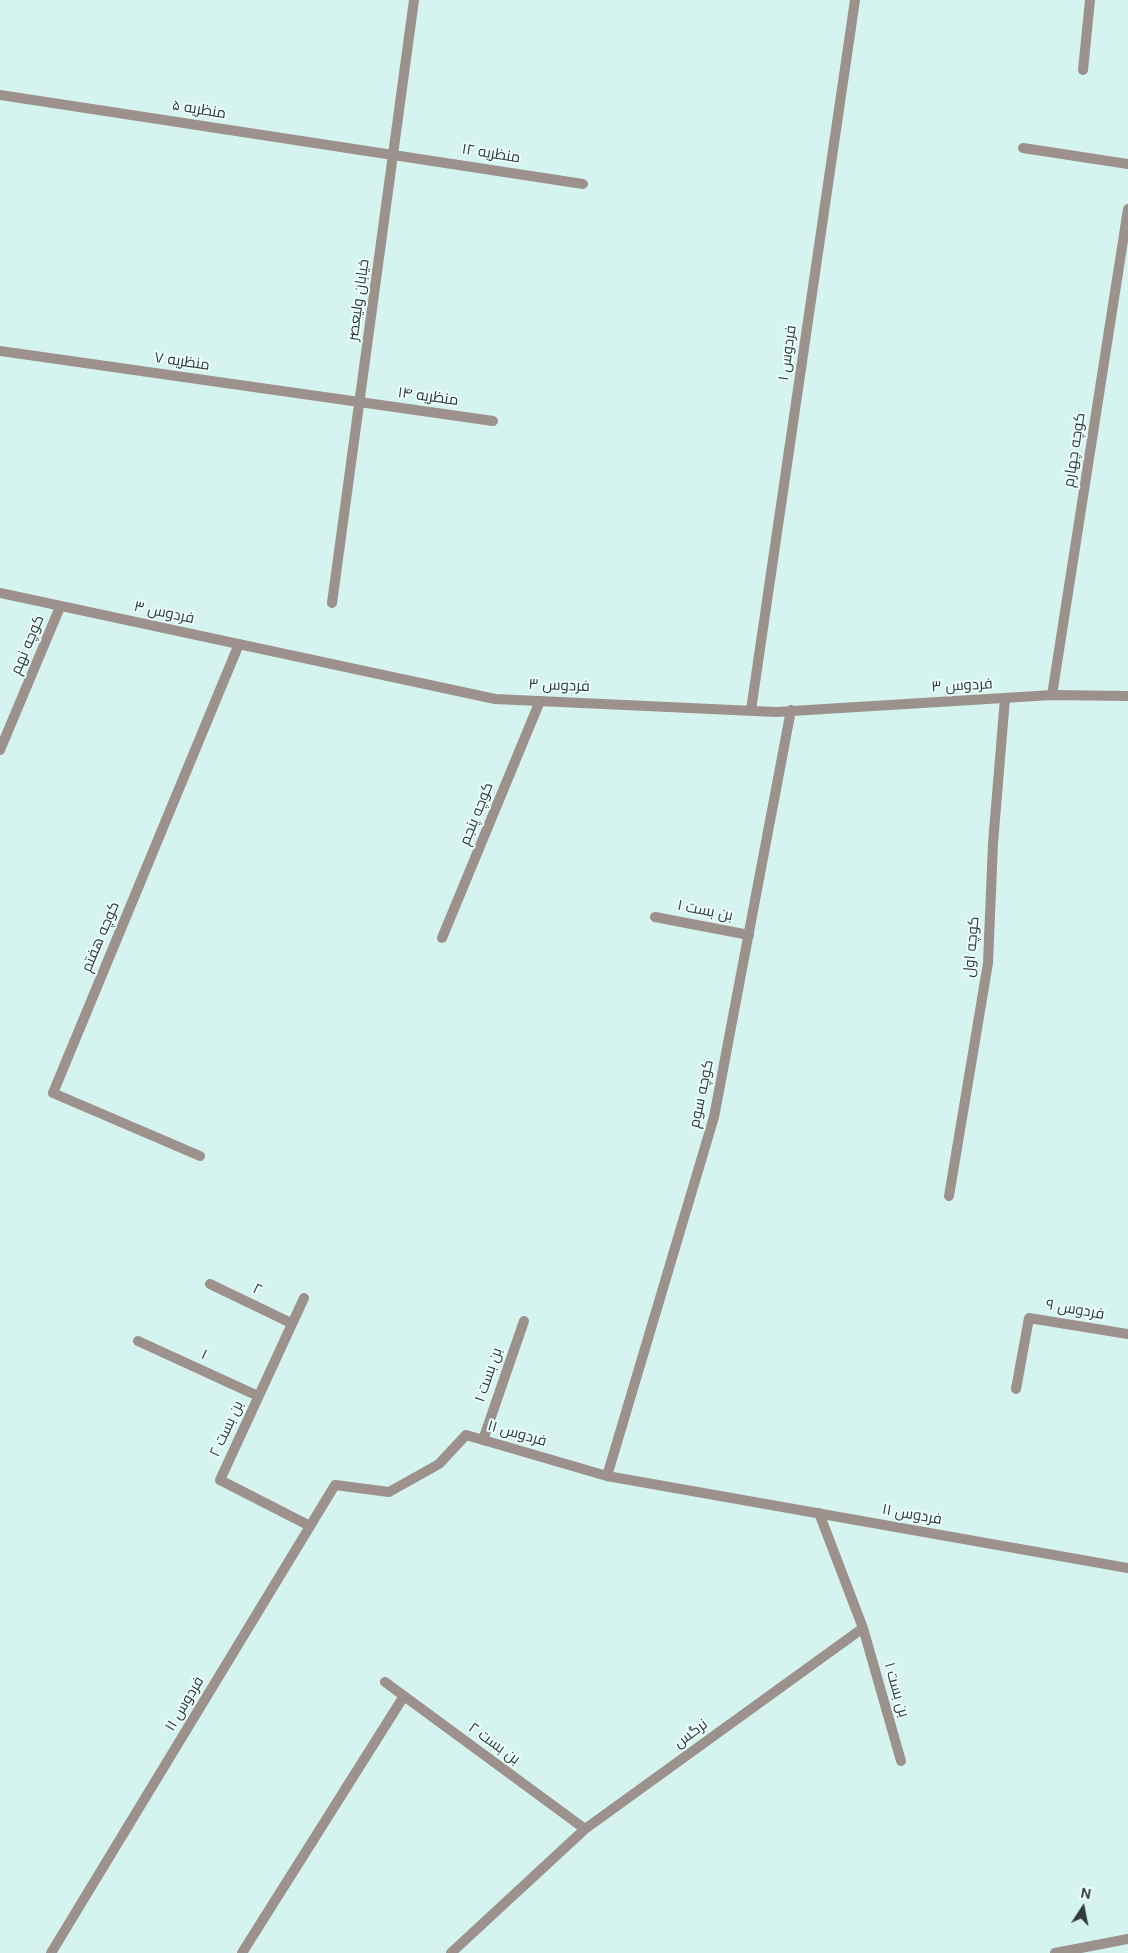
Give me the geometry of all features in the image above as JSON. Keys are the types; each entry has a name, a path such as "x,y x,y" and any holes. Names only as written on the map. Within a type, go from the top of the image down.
{"street":[{"name":"خیابان ولیعصر","path":"332,603 414,0"},
{"name":"فردوس ۱","path":"751,710 855,0"},
{"path":"1083,70 1090,0"},
{"name":"منظریه ۵","path":"0,95 393,155"},
{"path":"1023,148 1128,164"},
{"name":"منظریه ۱۲","path":"393,155 583,184"},
{"name":"کوچه چهارم","path":"1052,695 1128,209"},
{"name":"منظریه ۷","path":"0,352 360,402"},
{"name":"منظریه ۱۴","path":"360,402 492,421"},
{"name":"فردوس ۳","path":"0,593 495,699 751,710 792,710 1052,695 1128,696"},
{"name":"کوچه نهم","path":"0,750 60,607"},
{"name":"کوچه هفتم","path":"200,1156 53,1093 239,644"},
{"name":"کوچه اول","path":"949,1196 988,963 993,843 1005,698"},
{"name":"کوچه پنجم","path":"442,938 540,701"},
{"name":"کوچه سوم","path":"607,1476 714,1117 792,710"},
{"name":"بن بست ۱","path":"656,917 749,935"},
{"name":"۲","path":"210,1284 292,1324"},
{"name":"بن بست ۲","path":"304,1298 220,1480 310,1526"},
{"name":"فردوس ۹","path":"1016,1389 1029,1318 1128,1334"},
{"name":"بن بست ۱","path":"482,1440 524,1321"},
{"name":"۱","path":"138,1341 258,1396"},
{"name":"فردوس ۱۱","path":"52,1953 334,1485 390,1492 439,1464 466,1435 607,1476 1128,1568"},
{"path":"819,1514 863,1628"},
{"name":"بن بست ۱","path":"863,1628 901,1761"},
{"name":"نرگس","path":"451,1953 585,1830 863,1628"},
{"name":"بن بست ۲","path":"385,1682 585,1830"},
{"path":"242,1953 404,1696"},
{"path":"1055,1953 1128,1939"}]}
